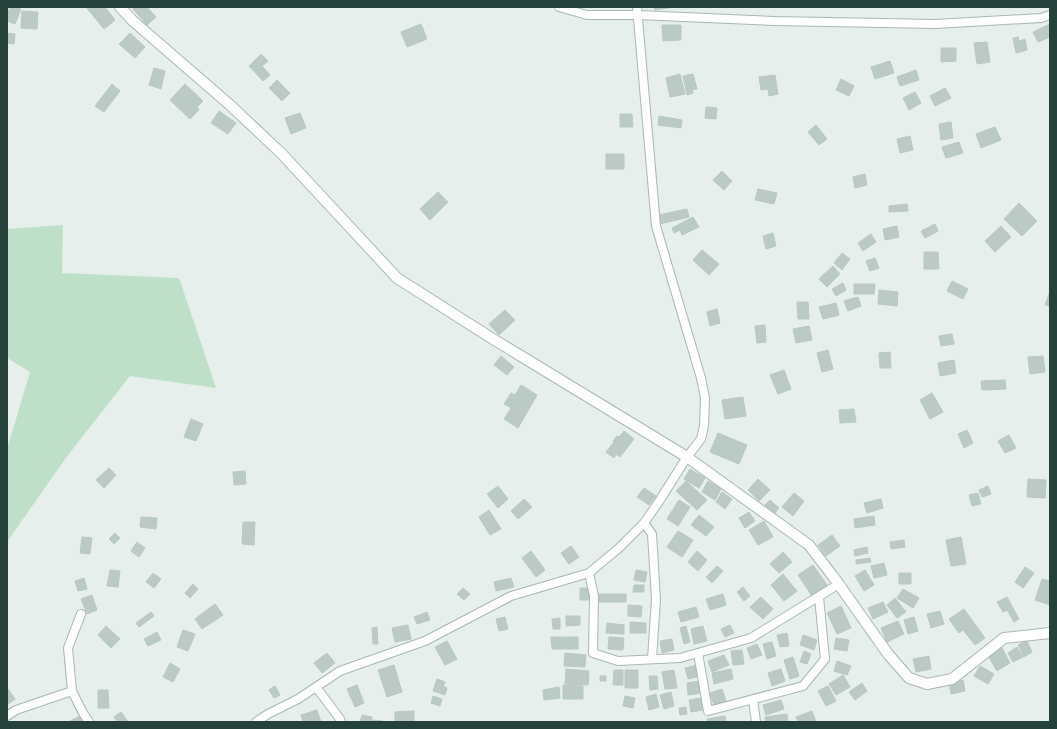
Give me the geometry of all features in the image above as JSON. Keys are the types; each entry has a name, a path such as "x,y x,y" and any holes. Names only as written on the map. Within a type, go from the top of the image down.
{"street":[{"path":"120,7 133,21 230,105 282,154 397,278 687,457 809,545 839,584 888,654 908,678 927,684 952,679 1004,638 1050,633"},
{"path":"559,7 586,15 638,11 774,21 935,24 1041,18 1050,15"},
{"path":"256,722 268,714 298,699 340,671 425,640 511,596 589,573 619,548 644,523 687,457 701,439 704,426 705,398 702,378 656,226 638,11"},
{"path":"644,523 652,534 656,599 652,659"},
{"path":"589,573 594,596 593,653 618,661 680,658 752,638 839,584"},
{"path":"698,653 708,711 803,686 825,659 819,597"},
{"path":"81,614 68,648 72,691 89,722"},
{"path":"316,687 341,722"},
{"path":"7,716 16,710 72,691"},
{"path":"753,699 756,722"}],"green space":[{"path":"63,225 62,273 179,278 216,388 130,376 65,459 7,542 7,449 30,372 7,358 7,229"}],"building":[{"path":"10,7 21,9 15,24 7,21 7,14"},
{"path":"86,7 105,7 115,20 104,29"},
{"path":"135,7 147,7 156,17 147,25 133,9"},
{"path":"654,7 675,7 655,10"},
{"path":"22,11 38,12 37,29 21,28"},
{"path":"421,24 427,39 407,47 401,32"},
{"path":"1050,24 1050,37 1038,42 1033,32"},
{"path":"662,25 681,25 681,40 663,41"},
{"path":"7,33 15,34 14,44 7,43"},
{"path":"130,33 145,47 135,58 119,44"},
{"path":"1018,37 1019,41 1025,39 1027,50 1016,53 1013,38"},
{"path":"987,42 990,62 977,64 974,43"},
{"path":"941,48 956,48 956,61 941,62"},
{"path":"261,54 268,61 262,66 270,75 263,81 249,66"},
{"path":"890,61 894,73 875,79 871,67"},
{"path":"154,68 165,71 161,89 149,85"},
{"path":"916,70 919,80 900,86 897,77"},
{"path":"680,74 685,94 670,97 666,78"},
{"path":"693,74 697,89 692,90 693,93 687,95 683,76"},
{"path":"775,75 778,94 769,96 768,89 761,90 759,77"},
{"path":"841,79 854,86 849,96 836,90"},
{"path":"277,80 290,93 282,101 269,88"},
{"path":"112,84 120,91 104,112 95,106"},
{"path":"185,84 203,101 197,107 199,110 190,119 170,100"},
{"path":"945,88 951,98 935,106 930,96"},
{"path":"915,92 921,103 909,110 903,98"},
{"path":"706,107 717,108 716,119 705,118"},
{"path":"219,111 236,123 228,134 211,123"},
{"path":"300,113 306,128 291,134 285,118"},
{"path":"620,114 632,114 633,127 620,127"},
{"path":"659,116 682,120 681,128 658,125"},
{"path":"951,122 953,138 941,140 939,124"},
{"path":"816,125 827,139 819,145 808,132"},
{"path":"995,127 1001,140 981,148 976,134"},
{"path":"910,136 913,150 900,153 897,139"},
{"path":"959,142 963,153 946,158 942,147"},
{"path":"606,154 624,154 624,169 606,169"},
{"path":"722,171 732,181 724,190 713,180"},
{"path":"865,174 867,185 855,188 853,177"},
{"path":"758,189 777,193 774,204 755,200"},
{"path":"438,192 448,202 430,220 420,209"},
{"path":"1019,203 1037,221 1022,236 1004,219"},
{"path":"907,204 908,211 889,212 889,206"},
{"path":"687,209 689,217 660,224 658,215"},
{"path":"693,217 699,227 682,235 680,230 674,233 672,228"},
{"path":"935,224 938,231 925,238 921,231"},
{"path":"897,226 899,237 885,240 883,229"},
{"path":"1001,226 1011,237 995,252 985,241"},
{"path":"773,233 776,246 766,249 763,236"},
{"path":"871,234 876,242 863,251 858,243"},
{"path":"702,250 719,264 709,275 693,260"},
{"path":"924,252 938,252 939,269 924,269"},
{"path":"842,253 850,259 842,270 834,263"},
{"path":"875,258 879,268 870,271 866,261"},
{"path":"833,266 840,274 827,287 819,279"},
{"path":"952,281 968,289 963,299 947,291"},
{"path":"843,283 846,290 836,296 832,289"},
{"path":"854,284 875,284 874,294 854,294"},
{"path":"879,290 898,292 897,306 878,304"},
{"path":"1050,294 1050,306 1045,305"},
{"path":"858,297 861,306 848,311 844,301"},
{"path":"797,302 808,302 809,319 798,319"},
{"path":"836,303 839,315 823,319 819,307"},
{"path":"717,309 720,323 710,326 707,312"},
{"path":"505,310 515,320 499,335 489,324"},
{"path":"765,325 766,342 757,343 755,326"},
{"path":"809,326 812,340 796,343 793,329"},
{"path":"952,334 954,344 941,346 939,336"},
{"path":"828,350 833,369 822,372 817,353"},
{"path":"890,352 891,368 880,368 879,353"},
{"path":"501,356 514,367 507,375 494,365"},
{"path":"1043,356 1045,372 1030,374 1028,357"},
{"path":"954,360 956,373 940,376 938,363"},
{"path":"784,370 791,389 778,394 770,375"},
{"path":"1005,380 1006,389 982,390 981,381"},
{"path":"521,385 537,395 518,428 504,419 511,408 504,404 511,393 515,395"},
{"path":"932,393 943,412 930,419 920,400"},
{"path":"743,397 746,416 725,419 722,400"},
{"path":"854,409 856,422 840,423 839,410"},
{"path":"191,419 203,424 196,441 184,437"},
{"path":"967,430 973,443 964,448 958,434"},
{"path":"624,431 634,439 620,457 616,454 614,458 606,452 617,436 619,437"},
{"path":"718,433 747,445 739,464 710,452"},
{"path":"1009,435 1016,448 1005,453 998,441"},
{"path":"109,468 116,475 104,488 96,480"},
{"path":"690,469 705,478 699,488 684,479"},
{"path":"245,471 246,484 234,485 233,472"},
{"path":"758,479 770,490 759,501 748,490"},
{"path":"1028,479 1046,480 1045,498 1027,497"},
{"path":"686,481 707,500 697,510 676,491"},
{"path":"708,481 721,489 715,500 702,492"},
{"path":"498,486 508,499 498,508 487,494"},
{"path":"988,486 991,494 982,497 979,490"},
{"path":"644,488 656,496 649,505 637,497"},
{"path":"722,492 732,499 725,509 716,502"},
{"path":"794,493 804,501 793,516 782,507"},
{"path":"978,493 981,504 972,506 969,495"},
{"path":"524,499 532,507 518,519 511,511"},
{"path":"881,499 883,508 867,513 864,503"},
{"path":"679,500 690,507 678,526 667,519"},
{"path":"770,500 779,508 774,514 765,505"},
{"path":"489,510 501,529 490,535 479,517"},
{"path":"749,512 755,521 745,528 739,518"},
{"path":"699,515 714,527 706,536 691,525"},
{"path":"874,516 875,525 855,528 854,519"},
{"path":"141,517 157,518 156,529 140,527"},
{"path":"764,521 773,537 758,545 749,530"},
{"path":"243,522 255,522 254,545 242,544"},
{"path":"678,531 693,540 682,557 667,547"},
{"path":"115,533 120,538 114,544 109,539"},
{"path":"832,535 840,546 826,556 818,545"},
{"path":"82,537 92,538 90,554 80,553"},
{"path":"961,537 966,564 951,566 946,540"},
{"path":"904,540 905,547 891,549 890,542"},
{"path":"137,542 145,548 139,557 131,551"},
{"path":"571,546 579,557 569,564 561,553"},
{"path":"867,547 868,553 855,556 854,550"},
{"path":"531,551 545,570 536,577 522,558"},
{"path":"697,551 707,560 698,571 688,562"},
{"path":"783,552 792,562 779,573 770,564"},
{"path":"870,558 871,562 856,564 856,560"},
{"path":"884,563 887,575 874,578 871,566"},
{"path":"813,565 827,585 812,596 798,575"},
{"path":"717,566 723,571 712,583 706,577"},
{"path":"1025,567 1034,573 1023,588 1015,582"},
{"path":"110,570 120,571 118,587 107,586"},
{"path":"636,570 647,572 645,582 634,580"},
{"path":"865,570 874,585 864,591 855,576"},
{"path":"153,573 161,579 154,588 146,582"},
{"path":"899,573 911,573 911,584 899,584"},
{"path":"783,574 797,591 784,601 771,585"},
{"path":"84,578 87,589 78,591 75,581"},
{"path":"511,578 514,587 496,591 494,582"},
{"path":"1042,579 1050,581 1050,605 1035,600"},
{"path":"193,584 198,589 190,598 185,593"},
{"path":"634,585 644,585 644,592 633,592"},
{"path":"743,587 750,596 744,601 737,592"},
{"path":"463,588 470,594 464,600 457,594"},
{"path":"580,588 589,588 589,600 580,600"},
{"path":"903,589 919,598 913,608 897,598"},
{"path":"599,594 626,594 626,602 599,602"},
{"path":"723,594 726,605 710,610 706,599"},
{"path":"92,595 97,610 87,614 81,599"},
{"path":"761,597 773,609 763,619 750,607"},
{"path":"1007,597 1019,619 1014,622 1007,610 1003,612 997,602"},
{"path":"895,598 906,612 897,618 887,605"},
{"path":"883,602 888,612 873,619 868,608"},
{"path":"215,604 223,615 202,629 195,619"},
{"path":"628,605 642,606 641,617 628,616"},
{"path":"841,606 851,628 837,634 827,613"},
{"path":"696,607 699,617 681,622 678,612"},
{"path":"964,609 985,638 975,645 963,630 959,633 949,619"},
{"path":"940,611 944,624 931,628 927,614"},
{"path":"151,612 154,616 139,627 136,623"},
{"path":"427,612 430,620 417,624 414,617"},
{"path":"566,616 580,616 580,625 566,626"},
{"path":"505,617 508,629 499,631 496,619"},
{"path":"914,617 918,631 908,634 904,620"},
{"path":"560,618 560,629 553,629 552,619"},
{"path":"898,621 904,634 887,642 881,628"},
{"path":"630,622 646,623 646,633 630,633"},
{"path":"607,623 624,625 624,634 606,633"},
{"path":"408,625 411,639 395,642 392,628"},
{"path":"730,625 734,633 725,637 721,629"},
{"path":"106,626 120,639 111,648 98,635"},
{"path":"686,626 690,642 684,644 680,628"},
{"path":"703,626 707,641 694,644 691,629"},
{"path":"377,627 378,644 373,644 372,628"},
{"path":"183,630 195,634 188,651 177,647"},
{"path":"157,632 161,640 148,646 144,639"},
{"path":"787,633 789,646 780,647 777,635"},
{"path":"803,635 817,640 814,650 800,645"},
{"path":"551,637 562,637 563,649 552,649"},
{"path":"563,637 578,637 578,649 564,649"},
{"path":"609,637 624,638 623,650 608,649"},
{"path":"836,638 849,640 847,651 834,649"},
{"path":"672,639 674,650 662,653 660,641"},
{"path":"447,641 457,659 445,665 435,647"},
{"path":"1027,641 1032,652 1024,657 1018,645"},
{"path":"772,642 776,656 767,659 763,644"},
{"path":"757,644 762,655 751,659 747,648"},
{"path":"1001,646 1010,663 997,671 987,654"},
{"path":"1017,647 1023,657 1013,662 1008,653"},
{"path":"742,650 744,664 733,665 731,651"},
{"path":"804,651 811,654 807,664 800,662"},
{"path":"327,653 335,663 322,673 314,663"},
{"path":"565,653 586,655 585,667 564,666"},
{"path":"724,655 729,665 712,672 708,661"},
{"path":"929,656 931,669 916,672 913,659"},
{"path":"793,657 799,676 790,679 784,660"},
{"path":"837,661 851,666 847,675 834,671"},
{"path":"170,663 180,669 173,682 163,677"},
{"path":"394,665 402,692 387,697 378,670"},
{"path":"697,665 700,676 688,679 685,668"},
{"path":"980,666 994,674 988,684 974,676"},
{"path":"566,669 589,671 588,685 565,684"},
{"path":"731,669 733,679 714,684 712,673"},
{"path":"781,669 785,681 772,686 768,673"},
{"path":"614,670 623,670 623,685 613,685"},
{"path":"625,670 638,670 638,688 625,688"},
{"path":"674,670 677,688 665,689 662,672"},
{"path":"843,675 850,687 836,695 829,684"},
{"path":"600,676 606,676 606,681 600,681"},
{"path":"649,676 657,676 658,689 650,690"},
{"path":"437,679 445,682 443,686 447,688 445,695 433,691"},
{"path":"963,680 965,691 951,694 949,683"},
{"path":"700,681 702,693 688,695 687,683"},
{"path":"862,683 867,691 855,700 849,692"},
{"path":"357,685 364,703 355,707 347,689"},
{"path":"563,685 583,686 583,699 563,699"},
{"path":"275,686 280,695 274,698 269,690"},
{"path":"828,686 836,701 826,706 818,691"},
{"path":"559,687 560,698 544,700 543,690"},
{"path":"8,689 15,699 7,705 7,690"},
{"path":"722,689 726,701 714,705 710,693"},
{"path":"98,690 108,690 109,708 98,708"},
{"path":"671,692 674,706 664,709 660,695"},
{"path":"656,694 659,707 649,710 646,697"},
{"path":"433,696 442,699 440,706 431,703"},
{"path":"625,696 635,698 633,708 623,706"},
{"path":"701,698 703,710 691,712 689,700"},
{"path":"781,700 784,709 766,715 763,705"},
{"path":"686,707 687,714 680,715 679,708"},
{"path":"317,710 321,722 303,722 301,715"},
{"path":"414,711 414,721 395,722 395,712"},
{"path":"812,711 816,722 798,722 796,717"},
{"path":"121,712 128,722 118,722 114,717"},
{"path":"787,714 788,722 766,722 765,717"},
{"path":"362,715 372,717 371,722 360,722"},
{"path":"80,716 83,722 70,721"},
{"path":"725,716 726,722 708,722 707,719"},
{"path":"372,720 383,721 383,722 372,722"}]}
